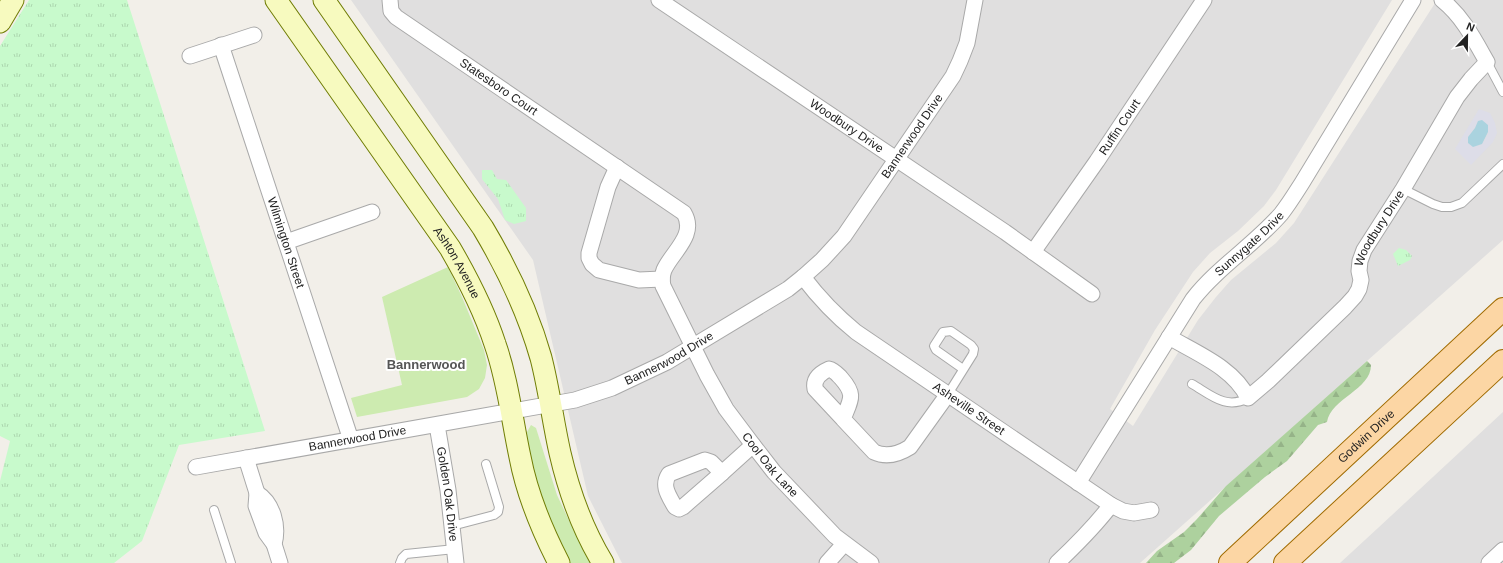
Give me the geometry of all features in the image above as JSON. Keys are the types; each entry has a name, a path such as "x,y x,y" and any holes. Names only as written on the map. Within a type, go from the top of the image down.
{"main road":[{"path":"0,22 13,0"},
{"name":"Ashton Avenue","path":"276,0 445,241 467,277 482,307 496,345 506,382 520,458 527,486 548,541 559,563"},
{"path":"324,0 483,228 502,260 518,292 541,359 560,453 569,486 581,519 603,563"},
{"name":"Godwin Drive","path":"1230,563 1503,309"},
{"path":"1285,563 1503,361"}],"street":[{"name":"Statesboro Court","path":"390,0 391,11 396,17 684,213 687,218 688,226 686,236 664,270 662,279"},
{"name":"Woodbury Drive","path":"659,0 1033,252 1092,294"},
{"name":"Bannerwood Drive","path":"196,467 575,400 612,388 646,373 693,346 788,289 822,260 844,236 953,76 967,43 975,0"},
{"name":"Ruffin Court","path":"1033,252 1097,161 1204,0"},
{"name":"Sunnygate Drive","path":"1078,483 1169,337 1201,289 1228,262 1272,223 1288,205 1413,0"},
{"path":"1442,0 1470,30 1487,62"},
{"path":"190,56 254,34"},
{"name":"Wilmington Street","path":"221,45 351,440"},
{"name":"Woodbury Drive","path":"1248,398 1268,381 1355,296 1361,280 1359,271 1361,255 1403,189 1457,97 1471,78 1487,62"},
{"path":"617,167 608,187 589,253 589,258 598,270 639,280 662,279 665,291 693,346"},
{"path":"286,242 372,212"},
{"name":"Asheville Street","path":"803,277 818,298 836,316 856,332 1078,483 1111,505 1123,511 1134,513 1151,510"},
{"path":"1169,337 1226,371 1237,381 1248,398"},
{"name":"Cool Oak Lane","path":"693,346 726,409 774,472 844,544 871,563"},
{"path":"843,419 874,452 881,456 902,453 910,447 948,394"},
{"name":"Golden Oak Drive","path":"437,425 455,556"},
{"path":"722,473 753,445"},
{"path":"246,458 257,492 264,497 268,503 276,529 274,544 280,563"},
{"path":"257,492 250,500 247,509 257,537 264,542 274,544"},
{"path":"1057,563 1084,538 1111,505"},
{"path":"827,563 844,544"}],"lane":[{"path":"1487,62 1503,92"},
{"path":"1403,189 1433,204 1442,207 1452,207 1462,203 1503,164"},
{"path":"948,394 973,354 974,349 971,345 951,331 943,332 935,343 934,346 936,350 963,369"},
{"path":"1192,384 1223,402 1232,403 1248,398"},
{"path":"452,526 494,515 498,512 499,507 486,464"},
{"path":"214,510 231,563"},
{"path":"400,563 406,554 455,556"}],"shaded area":[{"path":"351,0 1392,0 1276,190 1264,206 1238,231 1210,253 1193,272 1155,330 1110,409 1133,426 1198,320 1216,297 1231,280 1276,243 1294,223 1437,0 1503,0 1503,240 1140,563 622,563 588,496 533,260"},
{"path":"1479,109 1490,113 1495,123 1497,133 1493,142 1471,165 1455,149","holes":["1475,128 1488,133 1484,141 1479,146 1471,133"]},
{"path":"1503,412 1503,563 1340,563 1378,528"}],"green space":[{"path":"29,0 127,0 265,431 179,445 142,541 114,563 0,563 0,481 10,441 0,436 0,46"},
{"path":"482,170 492,170 497,179 506,180 526,208 526,221 514,224 505,220 498,199 482,179"},
{"path":"1399,248 1406,250 1412,256 1410,260 1398,266 1393,254"},
{"path":"448,267 484,350 487,365 485,378 479,389 467,397 357,417 351,398 402,385 382,297"},
{"path":"1367,361 1371,365 1369,374 1365,381 1336,406 1330,414 1327,422 1318,425 1287,461 1265,477 1219,516 1191,550 1174,563 1146,563 1157,551 1184,532 1226,486"},
{"path":"531,425 536,428 557,495 574,531 596,563 570,563 551,526 528,457 527,432"}],"water":[{"path":"1482,120 1488,125 1488,132 1482,144 1473,147 1468,143 1468,137 1478,121"}],"district":[{"name":"Bannerwood","path":"426,364"}]}
